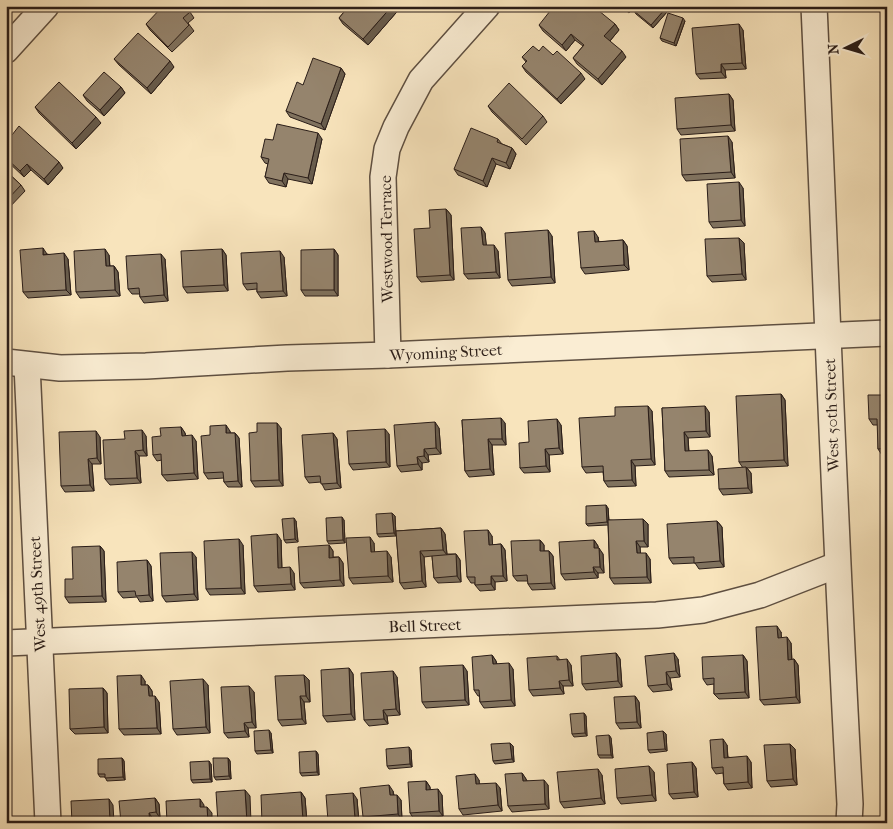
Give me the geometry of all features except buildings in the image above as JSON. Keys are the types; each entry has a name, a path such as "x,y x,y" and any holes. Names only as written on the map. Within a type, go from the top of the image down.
{"street":[{"name":"Westwood Terrace","path":"388,355 383,177 387,149 396,127 421,80 487,6"},
{"name":"West 50th Street","path":"814,6 837,565 850,804 849,823"},
{"path":"6,50 39,10"},
{"name":"Wyoming Street","path":"17,363 60,368 146,366 287,358 887,333"},
{"name":"West 49th Street","path":"17,363 40,642 48,823"},
{"name":"Bell Street","path":"6,643 657,615 703,610 760,595 837,565"}]}
